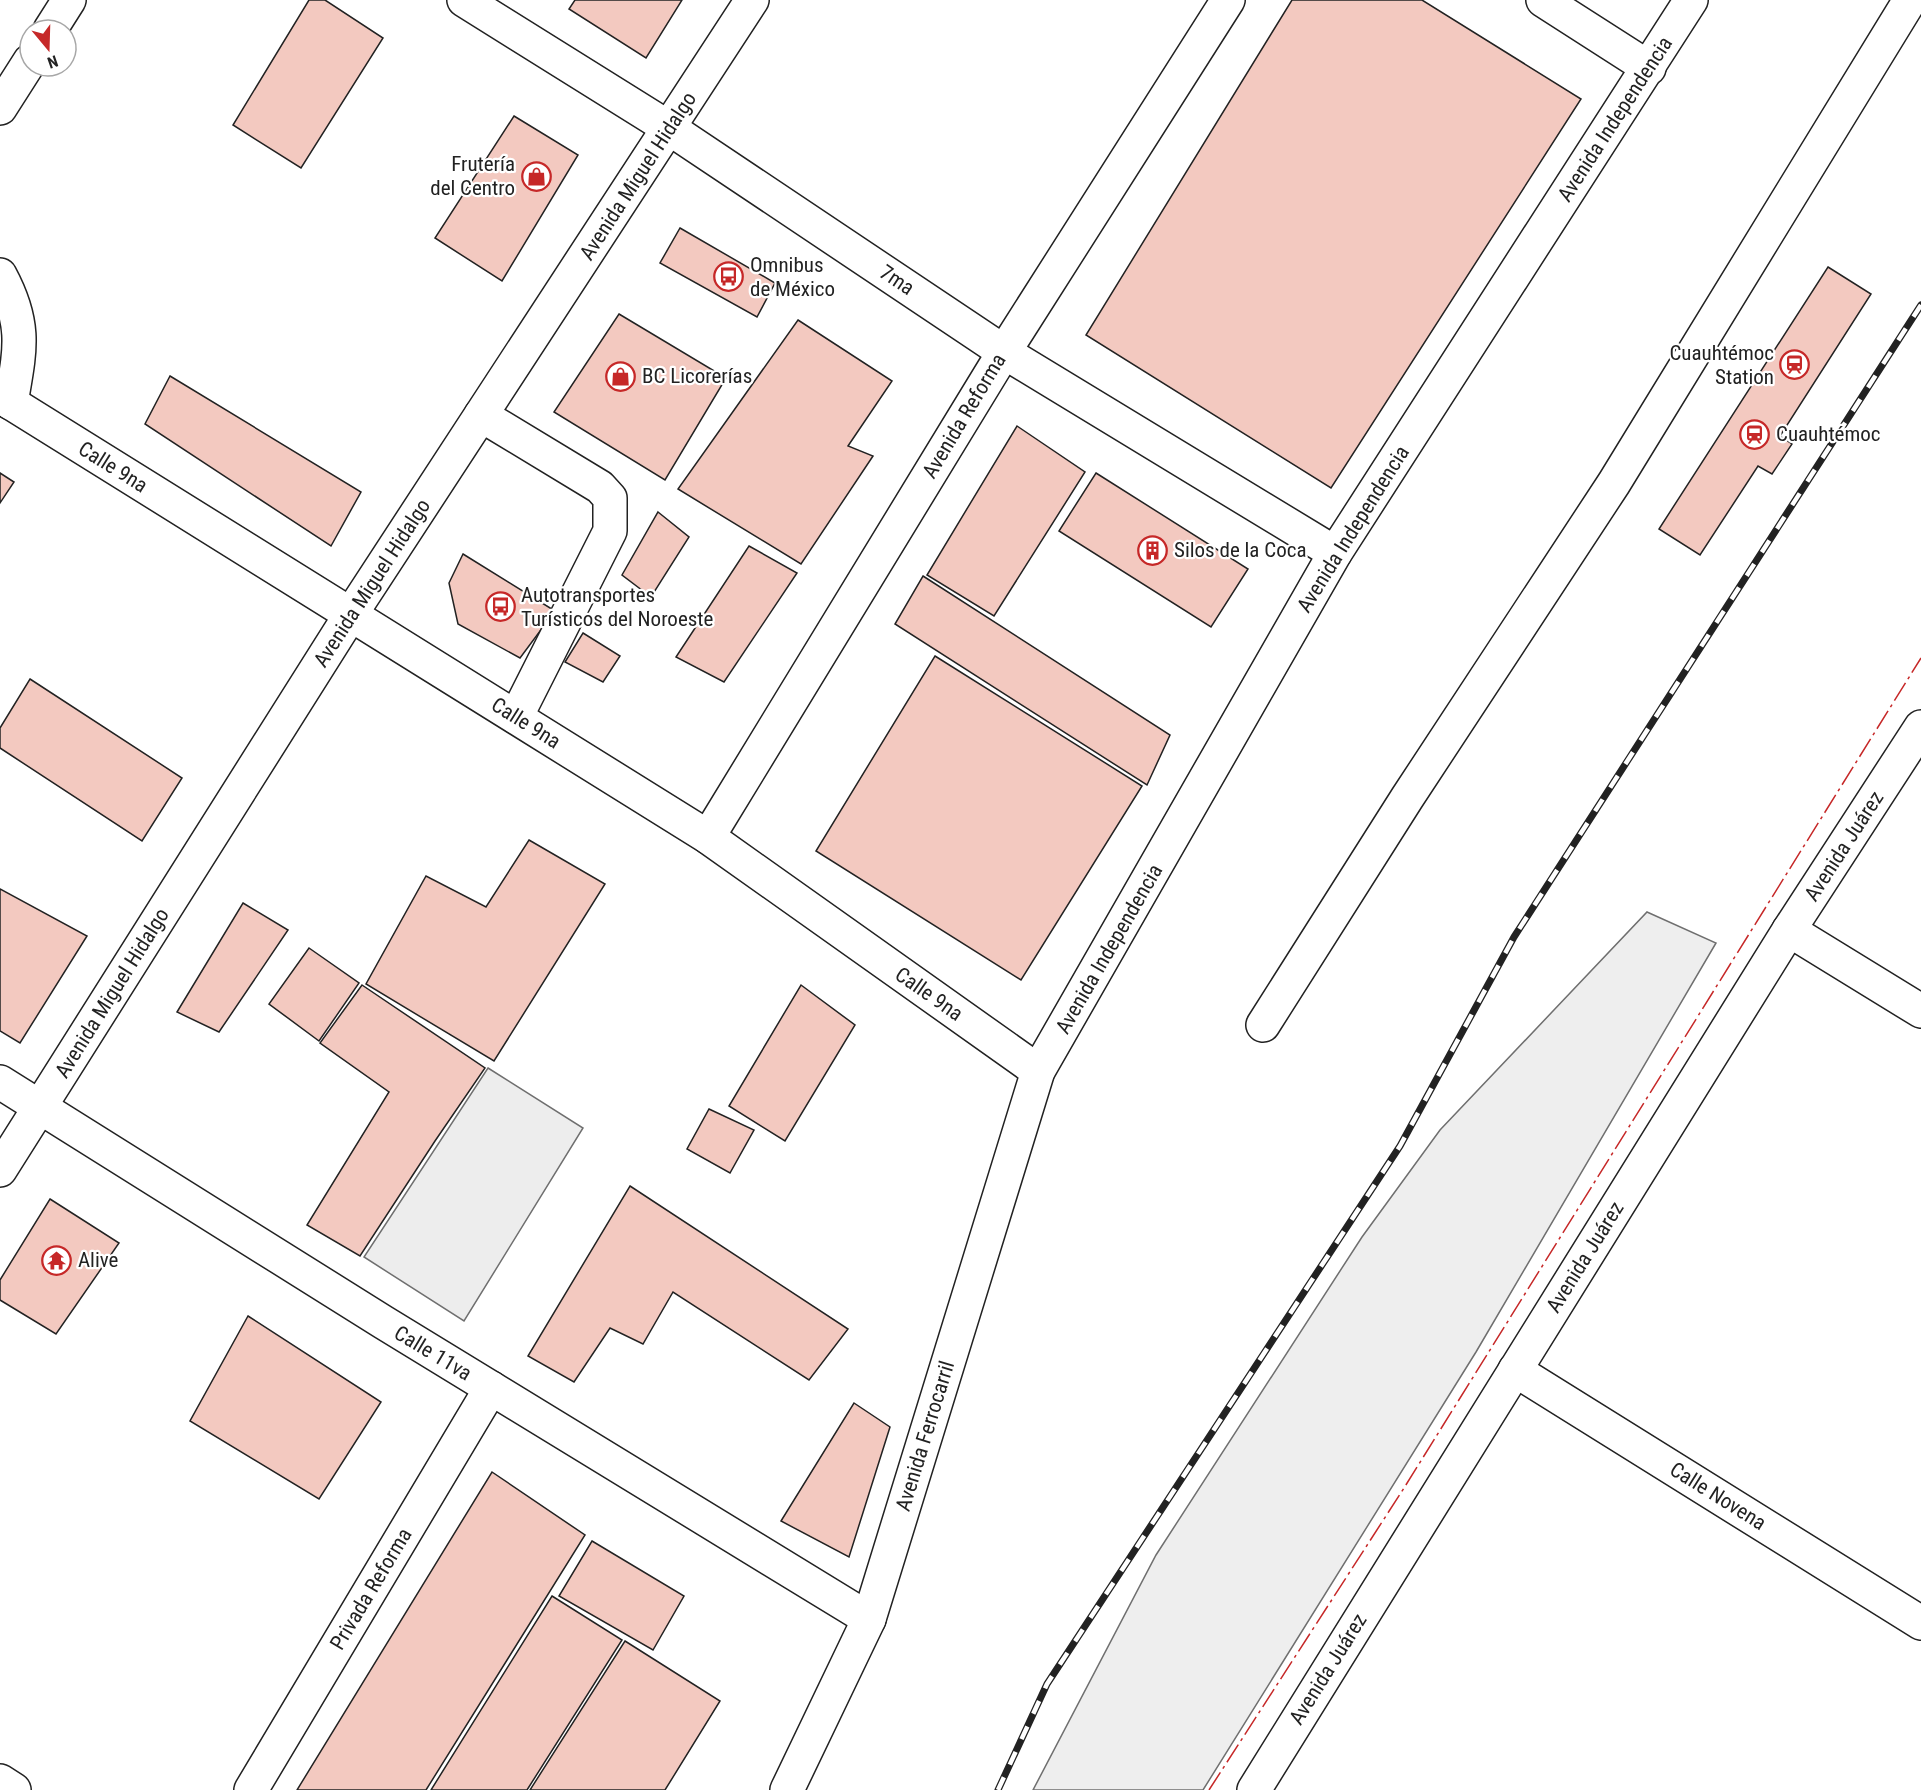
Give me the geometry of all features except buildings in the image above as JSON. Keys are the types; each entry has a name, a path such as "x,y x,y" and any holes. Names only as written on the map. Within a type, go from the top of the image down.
{"street":[{"path":"58,18 69,0"},
{"name":"7ma","path":"464,0 669,128 1004,352 1335,553"},
{"name":"Avenida Miguel Hidalgo","path":"0,1170 351,614 752,0"},
{"name":"Avenida Reforma","path":"708,837 1004,352 1228,0"},
{"path":"1543,0 1649,68"},
{"name":"Avenida Independencia","path":"1038,1071 1335,553 1691,0"},
{"path":"1263,1025 1407,798 1614,483 1910,0"},
{"path":"0,108 19,78"},
{"path":"0,274 20,327 20,348 6,400"},
{"name":"Calle 9na","path":"6,400 708,837 1038,1071"},
{"path":"481,415 600,487 610,498 610,531 516,717"},
{"name":"Avenida Juárez","path":"1254,1790 1789,930 1921,727"},
{"path":"1789,930 1921,1011"},
{"name":"Avenida Ferrocarril","path":"787,1790 869,1619 1038,1071"},
{"name":"Calle 11va","path":"0,1082 383,1322 869,1619"},
{"name":"Calle Novena","path":"1515,1370 1921,1623"},
{"name":"Privada Reforma","path":"251,1790 491,1388"},
{"path":"0,1780 14,1790"}],"shaded area":[{"path":"1647,912 1716,943 1476,1352 1203,1790 1033,1790 1156,1555 1362,1237 1440,1130"},
{"path":"488,1068 583,1128 464,1321 364,1257"}],"railway":[{"path":"998,1790 1047,1684 1400,1146 1514,937 1921,305"}],"power":[{"path":"1209,1790 1404,1488 1921,658"}],"place":[{"name":"Frutería del Centro","path":"536,176"},
{"name":"Omnibus de México","path":"729,277"},
{"name":"Cuauhtémoc Station","path":"1795,365"},
{"name":"BC Licorerías","path":"621,376"},
{"name":"Cuauhtémoc","path":"1755,434"},
{"name":"Silos de la Coca","path":"1153,550"},
{"name":"Autotransportes Turísticos del Noroeste","path":"500,607"},
{"name":"Alive","path":"57,1260"}]}
